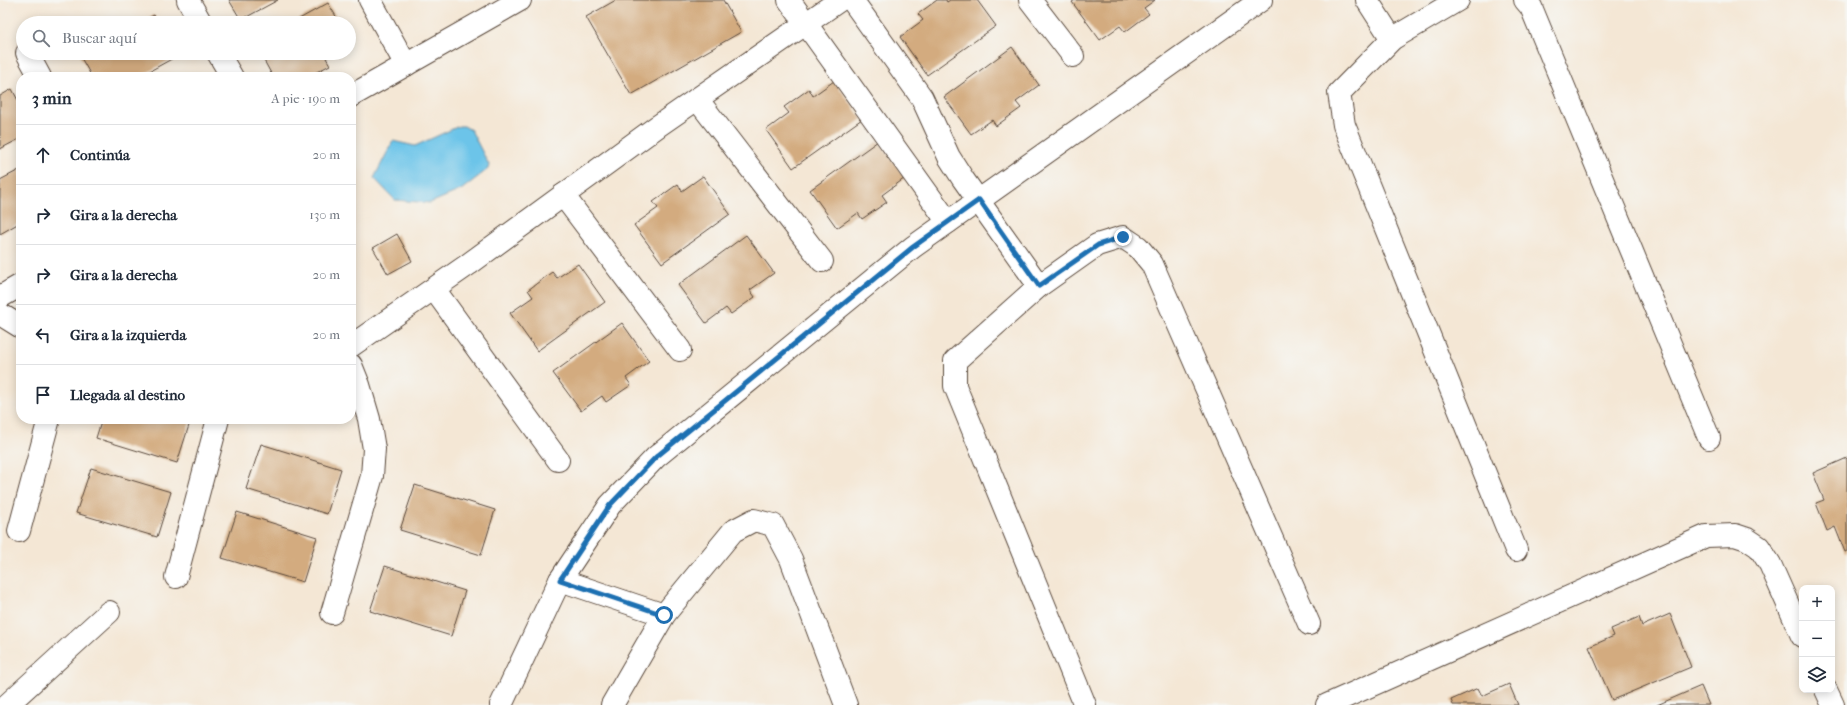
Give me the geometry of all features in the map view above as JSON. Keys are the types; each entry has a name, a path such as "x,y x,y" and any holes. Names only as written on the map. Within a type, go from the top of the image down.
{"street":[{"path":"188,0 197,16"},
{"path":"370,0 406,65"},
{"path":"356,93 520,0"},
{"path":"790,0 948,222"},
{"path":"356,343 434,289 697,99 840,0"},
{"path":"852,0 922,98 949,157 963,179 1039,286"},
{"path":"1030,0 1073,56"},
{"path":"501,705 560,580 610,505 656,457 913,247 1261,0"},
{"path":"1367,0 1392,39"},
{"path":"1458,0 1392,39 1339,93 1344,125 1516,550"},
{"path":"1525,0 1534,14 1709,438"},
{"path":"31,60 37,72"},
{"path":"222,60 229,72"},
{"path":"697,99 822,261"},
{"path":"563,195 680,350"},
{"path":"1085,705 955,386 955,361 1039,286 1098,245 1123,237 1138,247 1155,271 1309,624"},
{"path":"0,297 16,288"},
{"path":"434,289 558,460"},
{"path":"0,314 16,324"},
{"path":"332,613 372,476 374,449 369,418 356,378"},
{"path":"19,531 48,424"},
{"path":"176,577 217,424"},
{"path":"612,705 664,615 733,531 754,520 773,525 791,559 846,705"},
{"path":"1328,705 1706,536 1735,534 1747,539 1759,547 1770,564 1799,629"},
{"path":"560,580 664,615"},
{"path":"7,705 109,612"},
{"path":"1827,693 1833,705"}],"water":[{"path":"459,126 464,126 471,130 489,165 488,169 461,190 430,203 395,200 374,178 393,141 415,146"}],"building":[{"path":"229,0 278,0 248,16 239,16"},
{"path":"616,0 723,0 741,32 631,95 586,17"},
{"path":"937,0 946,0 947,2 950,0 977,0 996,26 927,75 900,37 923,20 918,14"},
{"path":"1075,0 1155,0 1144,8 1149,14 1125,32 1120,26 1100,40 1072,2"},
{"path":"328,3 336,16 305,16"},
{"path":"1012,47 1039,85 1016,102 1021,108 996,126 992,120 971,134 944,97"},
{"path":"82,60 170,60 148,72 89,72"},
{"path":"264,60 327,60 330,65 317,72 270,72"},
{"path":"834,81 862,119 793,168 766,130 789,113 784,107 809,89 813,96"},
{"path":"12,89 16,97 16,141 0,149 0,96"},
{"path":"878,141 905,178 882,195 887,202 862,219 858,213 837,228 810,190"},
{"path":"16,172 16,225 0,234 0,180"},
{"path":"703,176 730,214 662,263 634,225 658,208 653,202 678,184 682,191"},
{"path":"397,234 412,261 388,274 373,248"},
{"path":"746,235 774,273 750,290 755,297 731,314 726,308 706,323 678,285"},
{"path":"578,264 605,302 537,351 510,313 533,297 528,290 552,272 557,278"},
{"path":"622,323 649,361 626,378 631,385 606,402 602,396 581,411 553,373"},
{"path":"100,424 189,424 177,463 96,438"},
{"path":"261,444 341,469 327,514 246,489"},
{"path":"1847,458 1847,551 1845,552 1835,527 1827,531 1816,503 1824,500 1813,473"},
{"path":"91,468 171,492 157,537 76,513"},
{"path":"415,485 495,510 481,555 400,530"},
{"path":"237,512 317,537 303,582 222,558"},
{"path":"385,566 465,591 451,636 370,611"},
{"path":"1670,614 1691,667 1612,700 1589,647 1614,636 1611,629 1639,617 1642,626"},
{"path":"1509,684 1518,705 1453,705 1451,700 1478,688 1482,696"},
{"path":"1701,686 1709,705 1657,705"}],"route":[{"path":"664,615 560,580 610,505 656,457 913,247 979,200 1039,286 1098,245 1123,237"}]}
